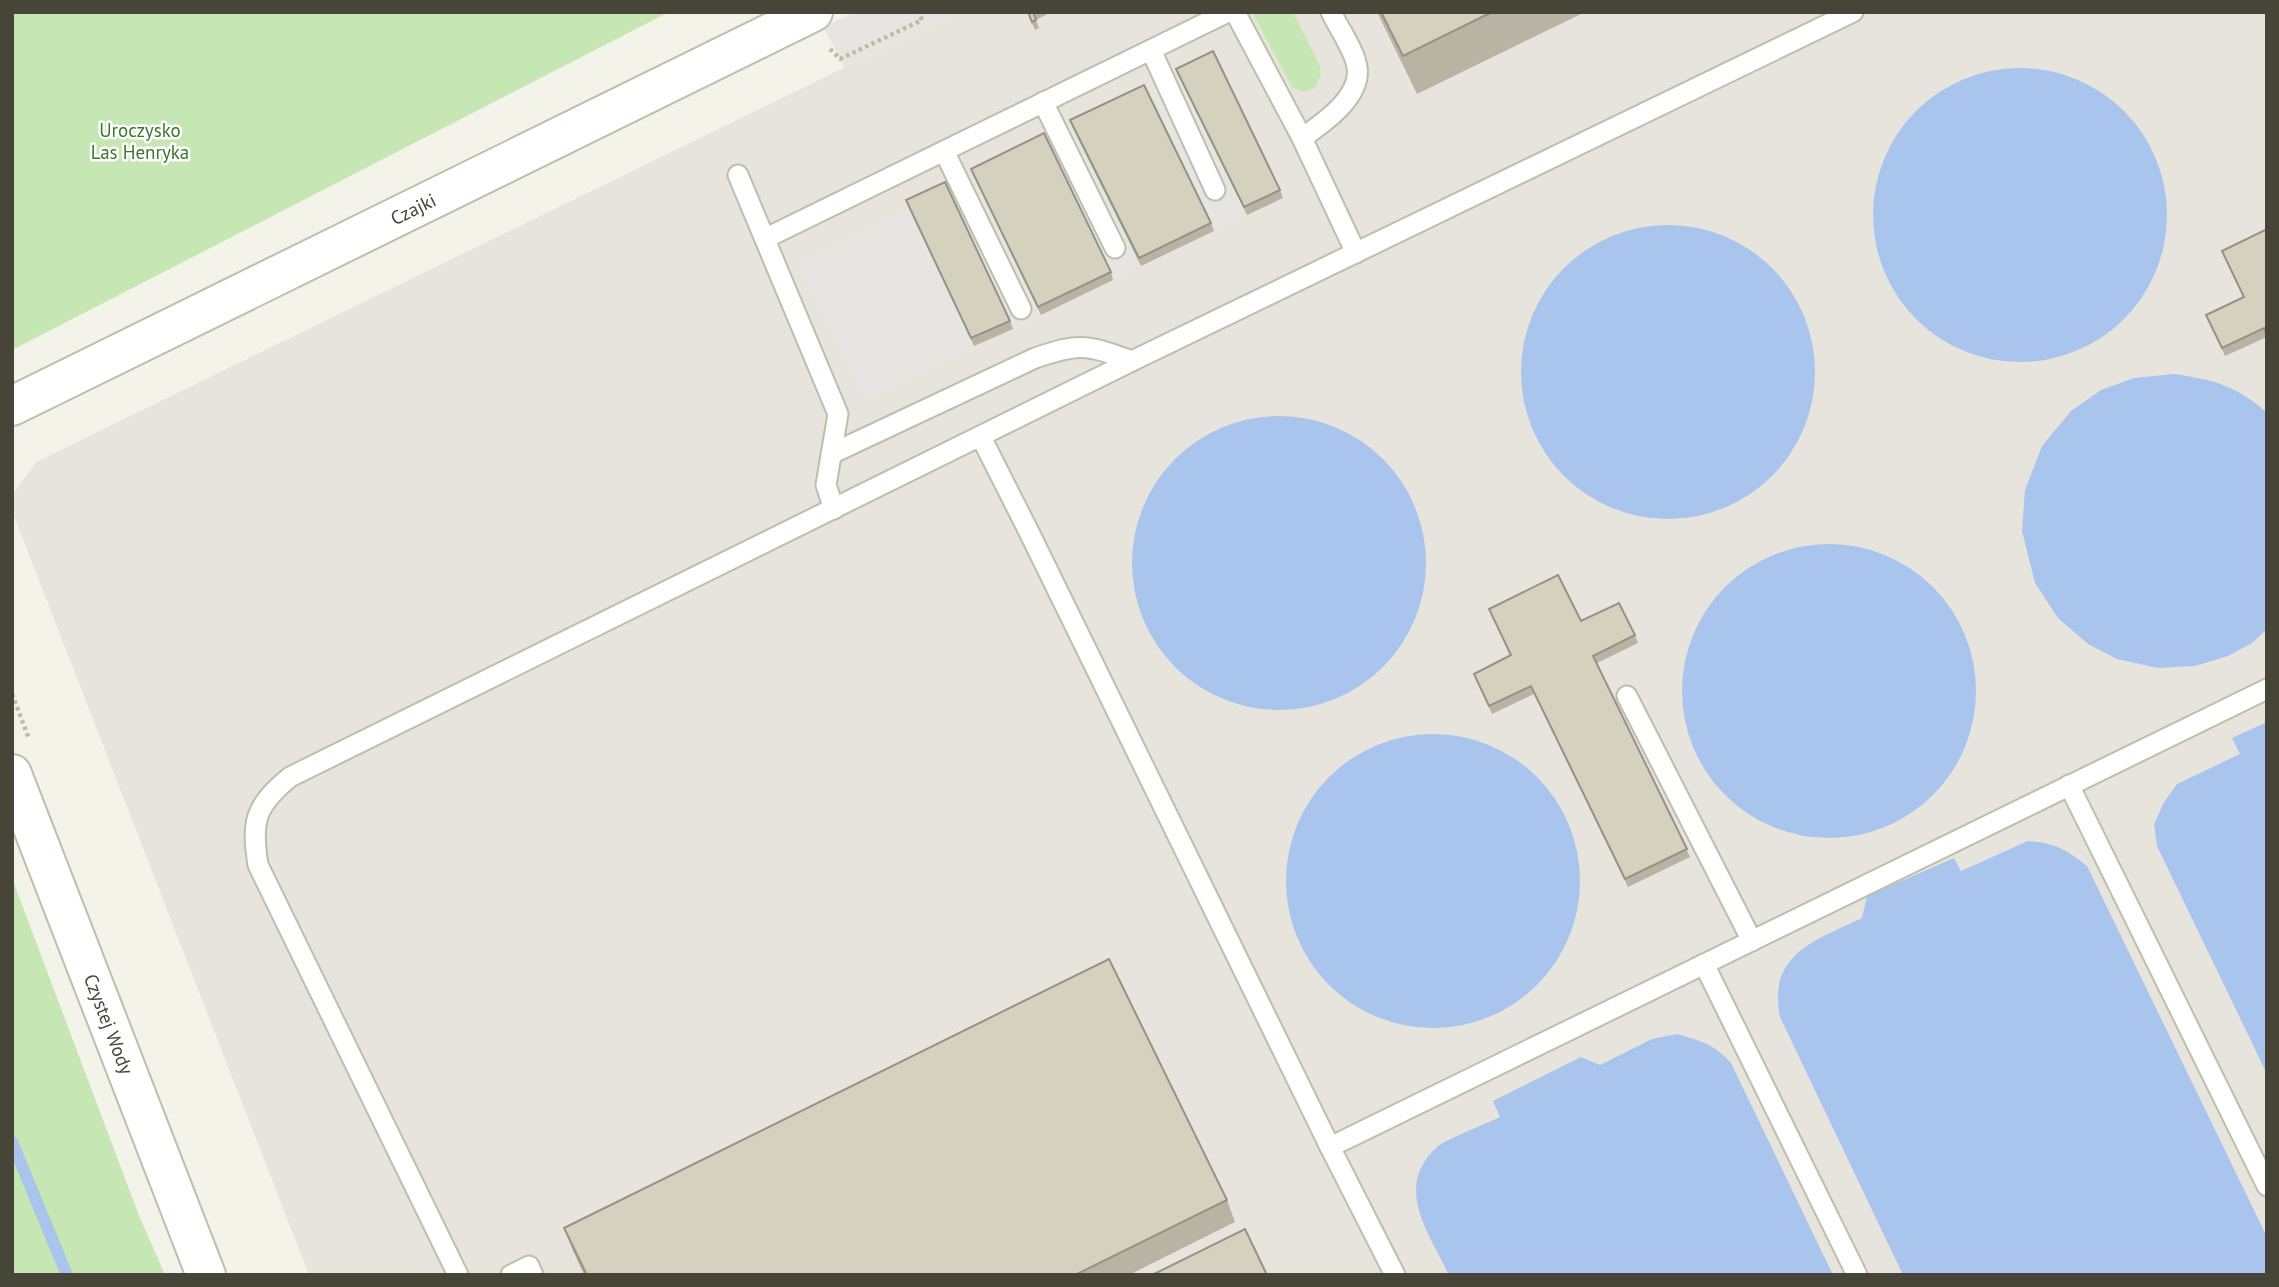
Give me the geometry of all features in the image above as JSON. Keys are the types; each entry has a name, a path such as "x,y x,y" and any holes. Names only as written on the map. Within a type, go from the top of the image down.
{"street":[{"name":"Czajki","path":"12,406 813,12"},
{"name":"Czystej Wody","path":"12,774 206,1275"}],"lane":[{"path":"766,238 1228,12"},
{"path":"1235,12 1302,138 1356,253"},
{"path":"1302,138 1333,116 1345,101 1358,74 1357,64 1331,12"},
{"path":"458,1275 258,865 254,839 258,815 270,794 290,777 981,438 1132,361 1853,12"},
{"path":"1151,50 1215,190"},
{"path":"1043,102 1115,248"},
{"path":"944,151 1021,309"},
{"path":"738,175 838,414 826,485 834,509"},
{"path":"831,454 1023,364 1065,348 1092,347 1132,361"},
{"path":"981,438 1037,547 1329,1147 1395,1275"},
{"path":"1329,1147 2267,689"},
{"path":"1627,696 1752,941"},
{"path":"2069,785 2267,1186"},
{"path":"1704,964 1857,1275"},
{"path":"511,1275 529,1266 533,1275"}],"shaded area":[{"path":"854,12 958,12 844,68 824,27"},
{"path":"958,12 1027,12 1036,30 1036,20 1052,12 2267,12 2267,1275 309,1275 12,511 12,495 36,462"},
{"path":"1216,59 1283,198 865,400 799,262"}],"green space":[{"name":"Uroczysko Las Henryka","path":"12,12 669,12 12,350"},
{"path":"1252,12 1293,12 1320,66 1321,74 1315,88 1303,92 1292,87"},
{"path":"12,878 138,1213 165,1275 12,1275"}],"water":[{"path":"2020,68 2049,71 2076,79 2101,93 2124,111 2142,134 2156,159 2164,186 2167,215 2164,244 2156,271 2142,296 2124,319 2101,337 2076,351 2049,359 2020,362 1991,359 1964,351 1939,337 1916,319 1898,296 1884,271 1876,244 1873,215 1876,186 1884,159 1898,134 1916,111 1939,93 1964,79 1991,71"},
{"path":"1668,225 1697,228 1724,237 1749,250 1772,268 1790,291 1803,316 1812,343 1815,372 1812,401 1803,428 1790,453 1772,476 1749,494 1724,507 1697,516 1668,519 1639,516 1612,507 1587,494 1564,476 1546,453 1533,428 1524,401 1521,372 1524,343 1533,316 1546,291 1564,268 1587,250 1612,237 1639,228"},
{"path":"2174,374 2224,385 2245,396 2267,413 2267,629 2252,643 2228,656 2195,666 2158,668 2117,659 2088,644 2058,618 2035,583 2022,531 2025,490 2042,446 2071,411 2101,390 2134,378"},
{"path":"1279,416 1308,419 1335,428 1360,441 1383,459 1401,482 1414,507 1423,534 1426,563 1423,592 1414,619 1401,644 1383,667 1360,685 1335,698 1308,707 1279,710 1250,707 1223,698 1198,685 1175,667 1157,644 1144,619 1135,592 1132,563 1135,534 1144,507 1157,482 1175,459 1198,441 1223,428 1250,419"},
{"path":"1829,544 1858,547 1885,556 1910,569 1933,587 1951,610 1964,635 1973,662 1976,691 1973,720 1964,747 1951,772 1933,795 1910,813 1885,826 1858,835 1829,838 1800,835 1773,826 1748,813 1725,795 1707,772 1694,747 1685,720 1682,691 1685,662 1694,635 1707,610 1725,587 1748,569 1773,556 1800,547"},
{"path":"2267,722 2267,1074 2157,846 2154,825 2163,804 2177,784 2240,754 2232,738"},
{"path":"1433,734 1462,737 1489,746 1514,759 1537,777 1555,800 1568,825 1577,852 1580,881 1577,910 1568,937 1555,962 1537,985 1514,1003 1489,1016 1462,1025 1433,1028 1404,1025 1377,1016 1352,1003 1329,985 1311,962 1298,937 1289,910 1286,881 1289,852 1298,825 1311,800 1329,777 1352,759 1377,746 1404,737"},
{"path":"2028,841 2060,848 2087,866 2267,1237 2267,1275 1903,1275 1780,1017 1778,996 1781,978 1788,964 1812,942 1862,918 1867,896 1954,858 1961,871"},
{"path":"1677,1034 1707,1044 1731,1063 1833,1275 1449,1275 1425,1227 1416,1194 1424,1162 1437,1147 1500,1117 1493,1101 1581,1057 1600,1065 1652,1039"}],"building":[{"path":"1028,12 1033,12 1036,20 1032,22"},
{"path":"1381,12 1492,12 1403,56"},
{"path":"1213,51 1280,190 1244,207 1176,69"},
{"path":"1144,85 1211,223 1139,258 1070,120"},
{"path":"1044,133 1111,272 1038,307 971,169"},
{"path":"945,182 1010,321 971,338 906,200"},
{"path":"2267,229 2267,334 2264,328 2222,348 2206,315 2244,297 2222,251"},
{"path":"1558,575 1581,621 1619,603 1635,635 1593,656 1687,849 1625,879 1531,686 1489,706 1474,674 1511,655 1489,609"},
{"path":"1109,959 1227,1200 1075,1275 587,1275 564,1228"},
{"path":"1245,1229 1267,1275 1152,1275"}],"waterway":[{"path":"12,1142 67,1275"}]}
